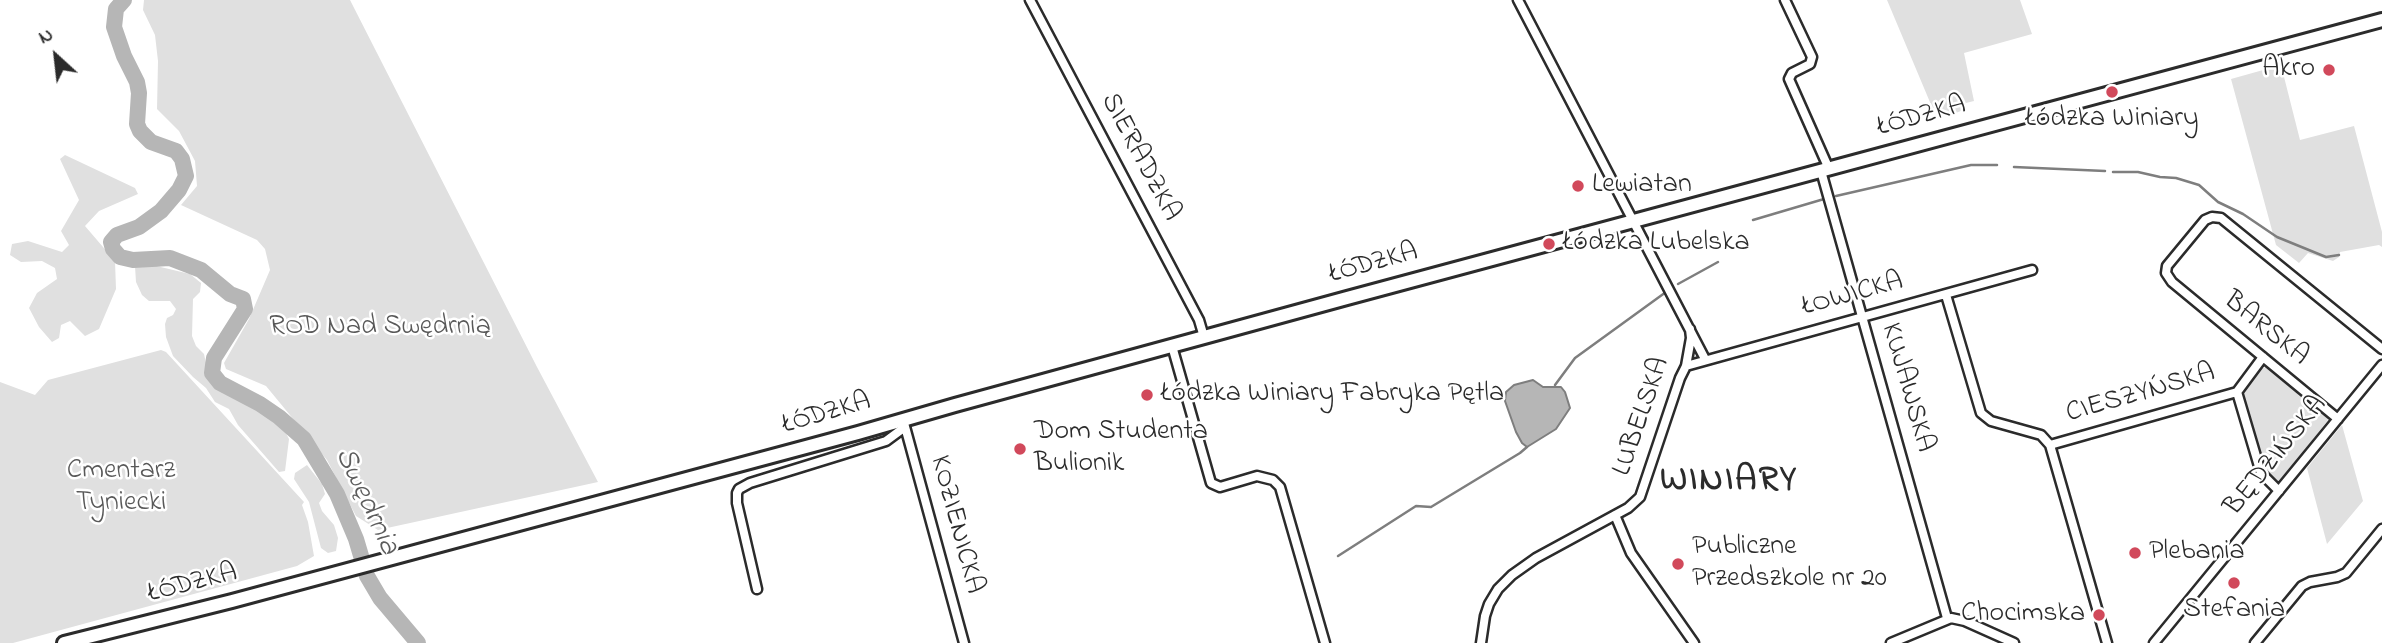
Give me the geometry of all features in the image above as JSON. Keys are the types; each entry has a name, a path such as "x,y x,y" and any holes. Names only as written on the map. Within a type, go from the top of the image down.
{"main road":[{"name":"ŁÓDZKA","path":"64,643 904,423 1204,337 2382,20"}],"street":[{"name":"SIERADZKA","path":"1030,0 1199,320 1204,337"},
{"name":"LUBELSKA","path":"1481,643 1486,611 1498,589 1512,575 1536,558 1634,504 1640,497 1686,366 1691,338 1690,329 1635,221 1518,0"},
{"name":"KUJAWSKA","path":"1785,0 1812,57 1810,64 1792,73 1789,79 1825,170 1862,317 1947,618"},
{"name":"BARSKA","path":"2338,419 2172,282 2166,273 2170,262 2204,220 2221,218 2382,349"},
{"name":"ŁOWICKA","path":"1686,366 2032,270"},
{"name":"CIESZYŃSKA","path":"1946,295 1982,412 1991,421 2041,435 2050,445 2237,392"},
{"path":"1690,329 1705,359"},
{"path":"1172,346 1210,483 1220,486 1257,476 1273,480 1280,488 1325,643"},
{"path":"2263,358 2237,392 2259,469 2264,478 2279,491"},
{"name":"BĘDZIŃSKA","path":"2154,643 2382,365"},
{"path":"757,589 737,503 739,489 775,475 886,442 904,423"},
{"name":"KOZIENICKA","path":"904,423 964,643"},
{"path":"2050,445 2106,643"},
{"path":"1615,515 1631,553 1694,643"},
{"path":"2255,643 2302,586 2346,573 2382,529"},
{"path":"1891,643 1928,629 1947,618 1965,621 2014,643"}],"green space":[{"name":"ROD Nad Swędrnią","path":"144,0 350,0 598,482 378,530 356,516 327,460 266,386 226,369 224,363 249,319 270,270 265,249 257,240 181,205 197,186 195,161 179,131 157,109 158,61 155,35 143,10"},
{"path":"1887,0 2020,0 2032,34 1964,53 1974,101 1966,103 1966,109 1953,114 1942,113 1932,107"},
{"path":"2281,65 2300,140 2354,126 2382,232 2382,247 2379,245 2340,252 2339,257 2333,261 2308,253 2299,263 2276,245 2231,79"},
{"path":"65,155 135,188 138,194 99,211 85,226 115,261 116,289 99,329 85,336 70,321 61,325 59,338 52,342 39,327 29,308 37,293 57,279 55,268 42,261 21,262 10,255 12,244 28,241 62,252 69,245 61,231 79,200 60,159"},
{"path":"148,264 190,274 201,283 200,292 193,299 192,336 196,346 204,354 208,372 220,390 257,408 284,429 289,439 285,471 279,472 238,425 229,409 215,402 206,388 173,356 166,337 165,324 176,309 170,301 149,301 142,295 136,282 135,266"},
{"name":"Cmentarz Tyniecki","path":"161,350 166,352 304,502 302,505 314,556 297,566 13,643 0,643 0,382 35,395 48,380"},
{"path":"2266,367 2327,415 2328,420 2278,482 2274,481 2264,468 2243,396 2246,387 2259,370"},
{"path":"2342,425 2363,501 2327,544 2307,468"},
{"path":"307,465 322,484 325,494 319,503 334,525 338,538 336,551 328,553 321,548 309,502 294,479 295,473"}],"shaded area":[{"path":"1533,380 1543,387 1561,387 1570,408 1556,429 1527,447 1516,432 1505,401 1506,392 1514,385"}],"waterway":[{"name":"Swędrnia","path":"124,0 116,9 114,27 137,82 137,124 151,142 176,151 182,159 186,176 179,190 161,211 139,227 117,235 111,242 113,249 120,257 133,260 170,258 201,270 230,294 243,299 245,309 214,358 212,373 220,383 260,404 304,439 337,494 356,539 367,576 380,598 418,643"},
{"path":"1836,196 1971,165 1997,165"},
{"path":"2014,167 2105,171"},
{"path":"2113,172 2138,172 2199,185 2218,202 2243,214 2277,237 2326,257 2339,255"},
{"path":"1753,220 1824,199"},
{"path":"1678,284 1718,262"},
{"path":"1555,385 1575,358 1666,292"},
{"path":"1338,556 1416,506 1431,507 1527,447"}],"place":[{"name":"Akro","path":"2329,70"},
{"name":"Łódzka Winiary","path":"2112,92"},
{"name":"Lewiatan","path":"1578,186"},
{"name":"Łódzka Lubelska","path":"1549,244"},
{"name":"Łódzka Winiary Fabryka Pętla","path":"1147,395"},
{"name":"Dom Studenta Bulionik","path":"1020,449"},
{"name":"Plebania","path":"2135,553"},
{"name":"Publiczne Przedszkole nr 20","path":"1678,564"},
{"name":"Stefania","path":"2234,583"},
{"name":"Chocimska","path":"2099,615"}],"district":[{"name":"WINIARY","path":"1729,483"}]}
